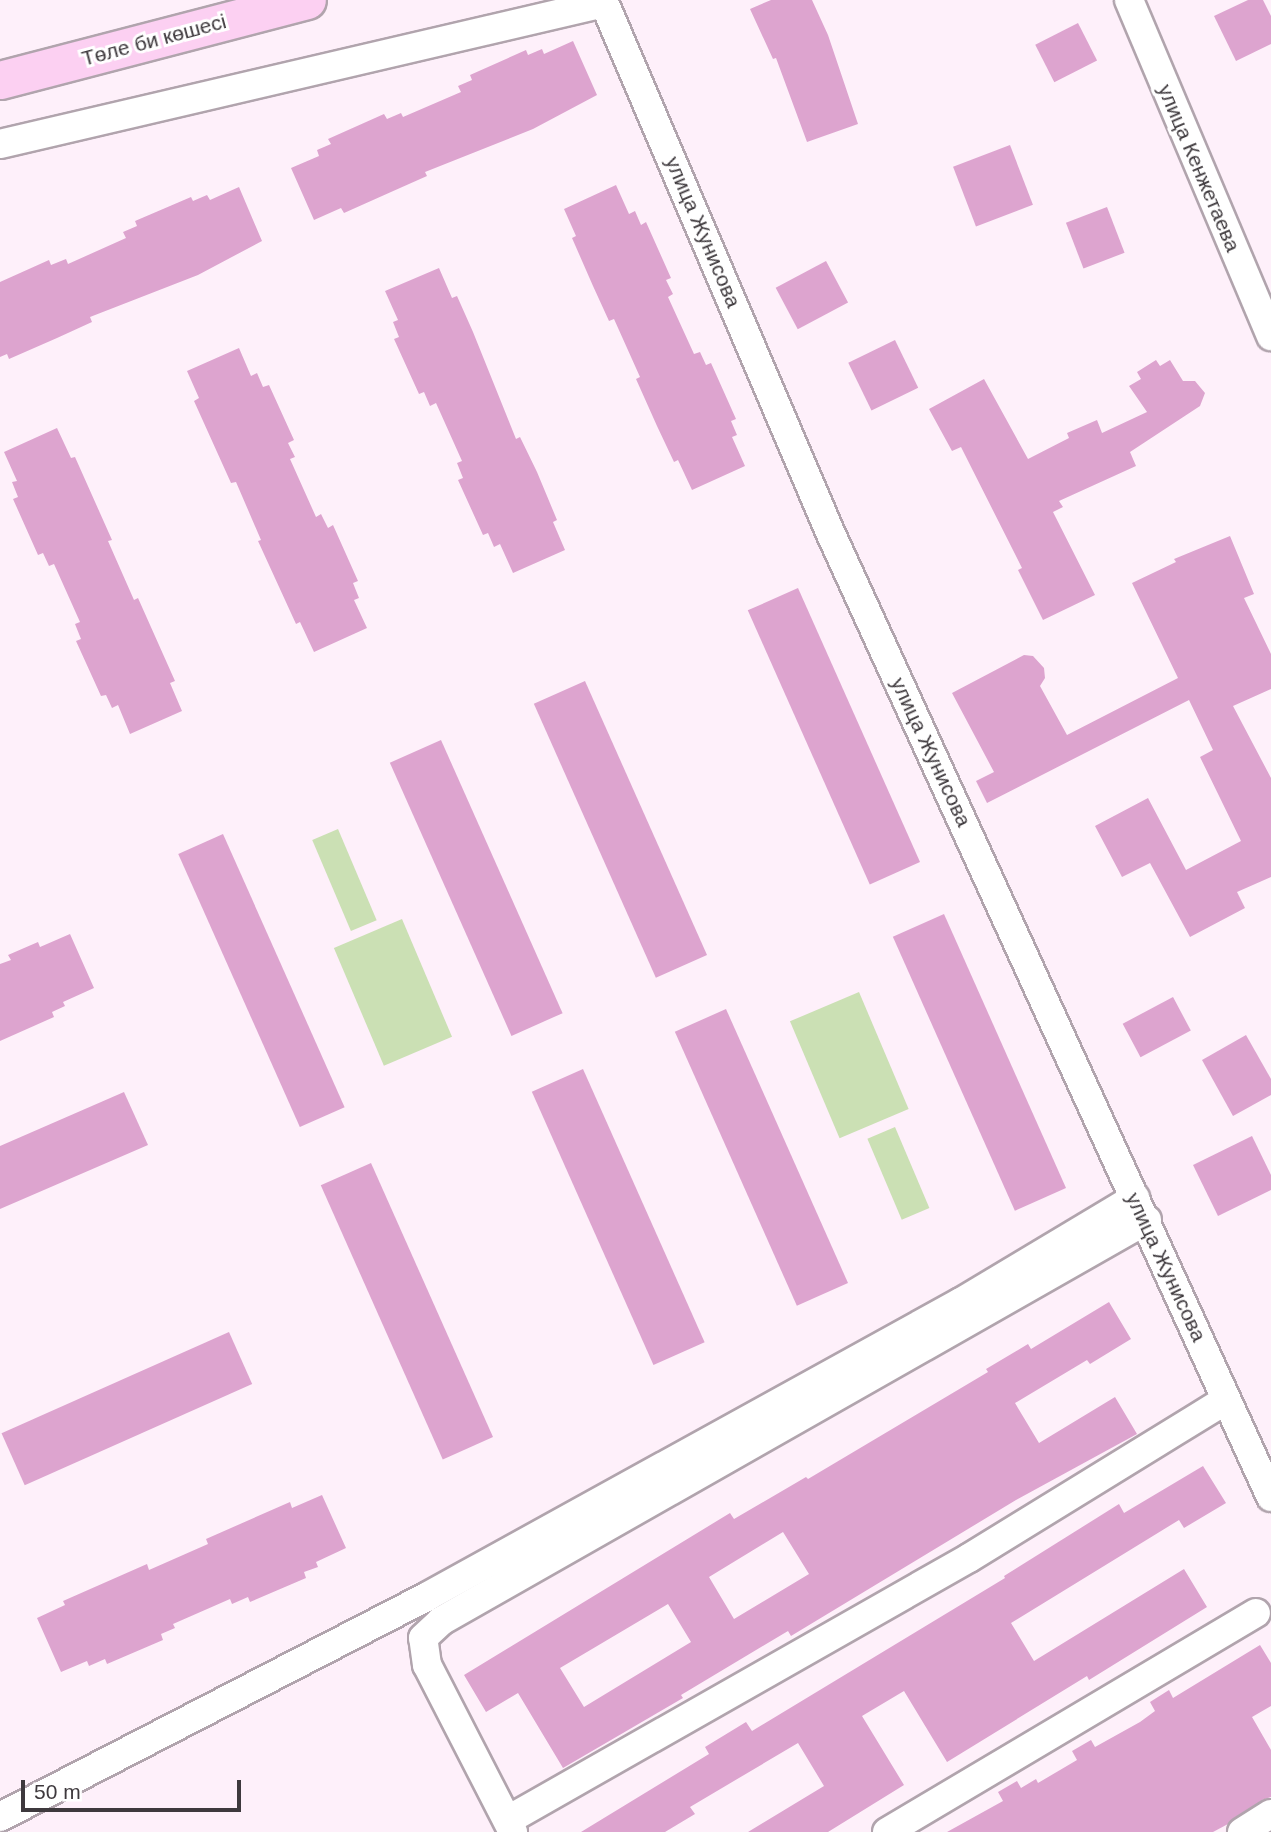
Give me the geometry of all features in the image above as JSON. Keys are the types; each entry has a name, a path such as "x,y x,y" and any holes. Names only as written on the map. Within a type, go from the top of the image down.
{"main road":[{"name":"Төле би көшесі","path":"0,80 307,0"}],"street":[{"name":"улица Кенжетаева","path":"1129,0 1271,336"},
{"path":"0,144 603,2"},
{"name":"улица Жунисова","path":"603,2 830,532 1271,1497"},
{"path":"0,1817 428,1596 961,1302 1141,1209"},
{"path":"1141,1209 441,1621 423,1638 427,1665 510,1826 969,1558 1226,1400"},
{"path":"887,1832 1256,1613"},
{"path":"1242,1832 1271,1814"}],"green space":[{"path":"338,829 377,920 351,931 312,840"},
{"path":"402,919 452,1037 384,1066 334,948"},
{"path":"859,992 909,1109 840,1138 790,1021"},
{"path":"895,1127 929,1208 902,1220 867,1139"}],"building":[{"path":"771,0 812,0 828,35 858,124 807,142 776,58 773,59 750,9"},
{"path":"1248,0 1263,0 1271,16 1271,44 1236,61 1214,16"},
{"path":"1078,23 1097,60 1054,82 1035,45"},
{"path":"573,41 597,95 533,129 425,172 427,176 344,213 341,208 314,220 291,168 319,156 317,150 331,144 328,139 384,114 387,119 401,113 403,117 461,92 458,86 472,80 470,75 526,50 528,55 542,49 544,54"},
{"path":"1010,145 1033,205 976,227 953,167"},
{"path":"616,185 629,214 635,211 641,225 646,222 671,278 666,280 673,294 668,297 694,354 700,352 706,365 711,363 736,419 731,421 737,435 732,437 745,466 692,490 678,460 674,462 657,426 636,379 640,377 614,319 609,321 593,286 572,238 576,236 564,209"},
{"path":"239,187 262,241 198,275 90,317 92,322 57,338 9,359 7,354 0,357 0,282 49,260 51,265 66,259 68,264 126,238 123,232 137,226 135,221 191,197 193,201 207,195 210,200"},
{"path":"1107,207 1125,253 1083,269 1066,223"},
{"path":"826,261 848,302 798,329 776,288"},
{"path":"439,268 452,298 457,296 516,439 520,437 537,472 557,520 553,522 565,550 513,573 500,544 494,547 488,533 483,535 458,480 463,478 457,463 462,461 436,403 430,406 424,392 419,394 394,339 399,337 393,322 398,320 385,291"},
{"path":"895,340 918,388 871,410 848,363"},
{"path":"239,348 251,376 257,373 263,387 269,385 294,440 288,443 295,457 290,459 316,517 321,514 328,528 333,525 358,581 353,583 359,598 354,600 367,628 314,652 300,622 296,624 258,541 261,540 236,482 231,483 194,401 199,398 187,371"},
{"path":"1156,360 1160,366 1170,360 1183,381 1195,381 1205,393 1200,406 1130,452 1136,466 1059,501 1063,507 1053,512 1095,595 1043,620 1018,570 1022,568 961,447 952,451 929,409 984,379 1028,459 1069,438 1067,433 1097,420 1102,433 1147,412 1129,386 1141,379 1137,372"},
{"path":"57,428 71,458 75,457 112,540 108,541 134,600 138,598 175,681 170,683 182,711 130,734 118,705 112,708 106,695 101,696 76,641 81,639 75,624 80,622 54,564 49,566 43,553 38,555 13,499 18,497 12,482 17,481 4,452"},
{"path":"1230,536 1254,594 1244,598 1271,654 1271,689 1233,706 1271,778 1271,877 1237,892 1245,908 1190,937 1150,863 1122,877 1095,826 1148,798 1186,870 1241,841 1200,757 1213,750 1189,700 987,803 976,781 994,772 952,693 1024,655 1033,656 1044,668 1045,678 1040,686 1067,735 1178,678 1132,583 1176,562 1174,559"},
{"path":"798,588 920,862 870,884 748,610"},
{"path":"585,681 707,955 656,978 534,704"},
{"path":"441,740 563,1013 511,1036 390,763"},
{"path":"223,834 345,1107 300,1127 178,854"},
{"path":"944,914 1066,1188 1015,1211 893,937"},
{"path":"70,934 94,988 63,1002 65,1006 52,1012 54,1017 0,1041 0,964 11,960 8,955 38,942 40,947"},
{"path":"1173,997 1191,1031 1141,1057 1123,1024"},
{"path":"726,1009 848,1283 797,1306 675,1032"},
{"path":"1246,1035 1271,1079 1271,1095 1233,1116 1202,1060"},
{"path":"583,1069 705,1342 653,1365 532,1092"},
{"path":"124,1092 148,1145 0,1209 0,1146"},
{"path":"1252,1136 1271,1175 1271,1190 1218,1216 1193,1165"},
{"path":"371,1163 493,1437 443,1459 321,1185"},
{"path":"1109,1302 1131,1339 1090,1364 1087,1360 1015,1403 1039,1443 1115,1397 1137,1434 1016,1500 791,1636 788,1631 681,1695 683,1698 563,1768 518,1693 486,1712 464,1675 730,1513 734,1519 806,1477 808,1479 988,1372 986,1369 1028,1344 1031,1349","holes":["783,1532 809,1574 734,1619 709,1577","668,1604 691,1642 584,1707 560,1668"]},
{"path":"229,1332 252,1384 25,1485 2,1433"},
{"path":"1203,1466 1226,1503 1184,1528 1179,1520 1011,1623 1034,1661 1184,1569 1207,1607 1089,1680 1087,1676 947,1762 904,1691 862,1716 904,1785 828,1832 748,1832 824,1786 798,1743 690,1807 695,1814 665,1832 581,1832 709,1754 705,1747 746,1722 752,1731 1005,1578 1004,1576 1119,1504 1124,1513"},
{"path":"322,1495 346,1548 316,1562 318,1567 304,1572 306,1578 250,1602 248,1597 232,1604 230,1599 173,1624 175,1628 161,1634 163,1640 107,1664 105,1659 89,1666 87,1661 61,1672 37,1618 65,1605 63,1601 147,1564 149,1570 208,1544 206,1539 290,1502 292,1508"},
{"path":"1260,1645 1271,1663 1271,1706 1252,1717 1271,1750 1271,1797 1262,1800 1228,1824 1213,1832 947,1832 1003,1801 998,1792 1017,1781 1021,1788 1036,1779 1038,1783 1077,1760 1072,1751 1091,1740 1095,1747 1140,1722 1155,1711 1150,1702 1169,1690 1173,1698"}]}
